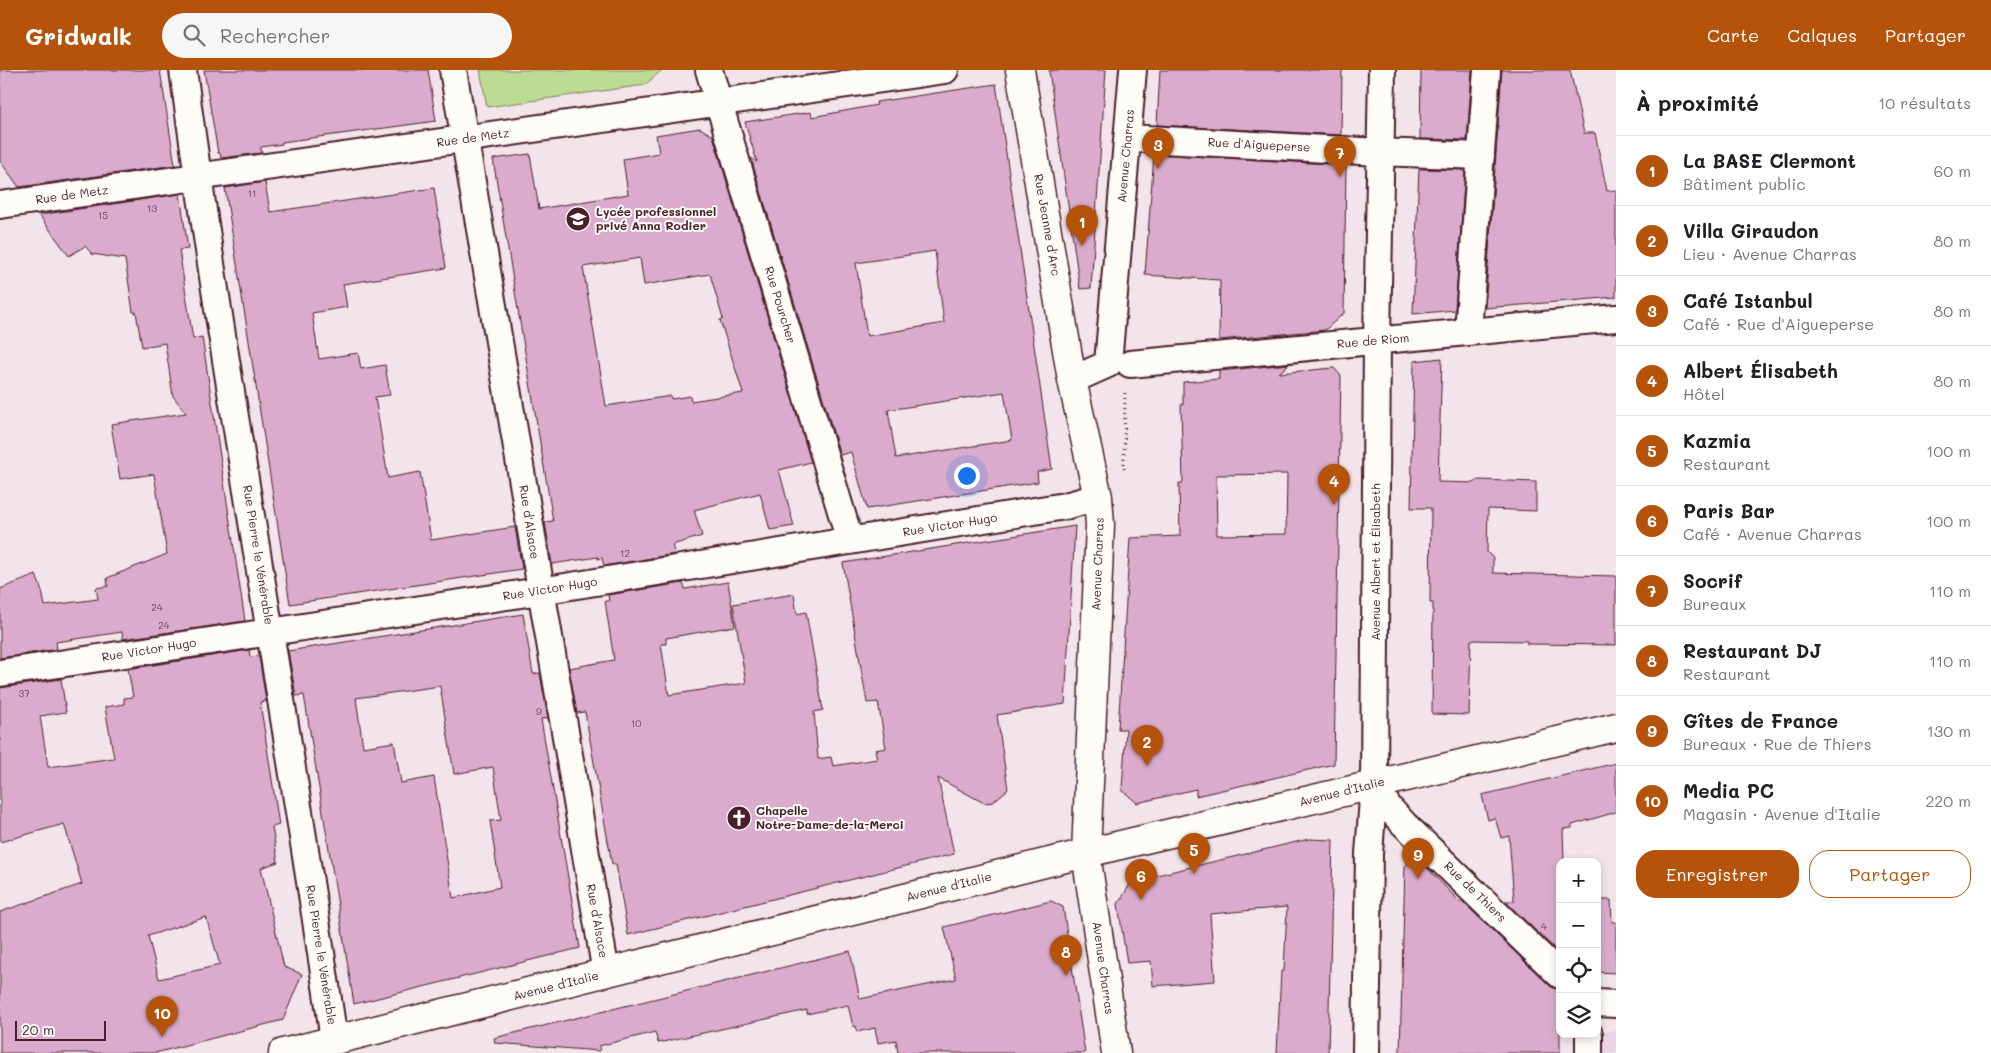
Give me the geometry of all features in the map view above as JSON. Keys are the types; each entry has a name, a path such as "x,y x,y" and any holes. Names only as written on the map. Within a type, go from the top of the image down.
{"main road":[{"name":"Rue Jeanne d'Arc","path":"1020,70 1072,380"},
{"name":"Avenue Charras","path":"1072,380 1098,497 1100,525 1086,854 1116,1053"},
{"name":"Avenue d'Italie","path":"283,1053 1086,854 1616,727"}],"street":[{"name":"Rue Pierre le Vénérable","path":"183,70 334,1040"},
{"name":"Rue d'Alsace","path":"453,70 606,973"},
{"name":"Rue Pourcher","path":"709,70 850,541"},
{"name":"Rue de Metz","path":"0,205 945,70"},
{"name":"Avenue Charras","path":"1072,380 1108,364 1128,138 1132,70"},
{"name":"Avenue Albert et Élisabeth","path":"1366,1053 1369,854 1374,784 1377,340 1382,70"},
{"path":"1468,332 1487,70"},
{"name":"Rue d'Aigueperse","path":"1128,138 1481,156"},
{"name":"Rue de Riom","path":"1130,364 1616,318"},
{"name":"Rue Victor Hugo","path":"0,673 540,591 1065,506 1098,497"},
{"name":"Rue de Thiers","path":"1374,784 1389,808 1404,824 1556,971"},
{"path":"1601,1003 1616,1004"},
{"path":"1589,1038 1589,1053"}],"shaded area":[{"path":"1616,1030 1616,1053 1600,1053 1600,1040 1603,1032"}],"green space":[{"path":"480,70 662,70 645,85 487,107"}],"building":[{"path":"0,70 160,70 175,165 19,187 0,161"},
{"path":"204,70 428,70 436,121 282,142 282,144 261,147 261,153 221,158 220,153 218,153"},
{"path":"1106,70 1091,288 1080,289 1049,71"},
{"path":"1160,70 1342,70 1341,135 1157,125"},
{"path":"1421,70 1472,70 1467,140 1420,139"},
{"path":"1502,70 1570,70 1584,133 1595,133 1607,191 1616,190 1616,297 1485,308"},
{"path":"996,84 1052,469 1037,472 1038,482 867,509 851,452 840,455 751,158 757,162 745,122 811,112 812,117 877,105 876,102","holes":["935,251 944,323 867,336 856,263","1004,392 1012,440 896,458 888,410"]},
{"path":"700,128 713,136 811,462 779,470 794,526 770,530 760,493 694,510 702,536 672,545 675,554 604,566 602,558 598,559 598,557 552,564 545,522 553,521 493,159 530,154 539,209 628,194 623,159 659,153 656,135","holes":["640,258 644,285 710,274 723,319 720,320 743,393 691,401 690,396 671,399 671,396 606,406 583,267"]},
{"path":"1154,154 1346,165 1344,313 1325,330 1219,340 1220,280 1145,275"},
{"path":"1419,169 1465,170 1455,310 1413,314"},
{"path":"265,182 270,212 434,188 446,268 343,284 347,307 312,313 319,359 358,353 361,369 385,365 390,395 375,397 388,478 420,472 431,540 515,527 522,569 290,604 225,188"},
{"path":"180,194 188,249 179,250 193,339 202,337 245,621 123,639 122,632 56,642 57,649 0,658 0,589 36,575 45,606 98,599 96,588 108,586 107,578 167,554 154,474 120,479 111,424 186,413 173,396 165,343 142,347 136,312 133,312 125,259 92,254 85,246 69,256 39,215"},
{"path":"1442,358 1438,482 1474,483 1478,480 1536,482 1536,511 1488,509 1487,552 1493,558 1493,573 1616,576 1616,645 1527,644 1527,641 1471,640 1469,715 1432,714 1433,603 1430,603 1431,508 1411,508 1414,361"},
{"path":"1289,364 1279,373 1334,368 1341,376 1334,764 1196,796 1196,789 1137,803 1122,790 1126,729 1118,729 1130,538 1180,536 1179,483 1183,483 1181,405 1183,405 1183,382 1219,379 1219,371","holes":["1287,474 1286,534 1217,535 1216,475"]},
{"path":"1075,526 1065,704 997,715 1008,789 993,802 984,803 938,778 954,854 628,935 616,864 612,864 585,712 577,713 569,668 614,660 605,601 609,601 608,595 683,583 685,589 728,582 735,626 666,638 666,644 661,644 669,695 746,683 733,604 794,594 797,614 806,612 823,710 814,712 818,759 831,757 833,766 877,759 875,750 886,748 878,702 867,703 843,563"},
{"path":"523,614 533,674 540,673 548,718 541,719 580,948 354,1004 304,695 296,696 288,651","holes":["440,686 454,774 493,767 501,820 490,821 500,887 453,898 434,777 401,783 394,742 363,747 356,698"]},
{"path":"249,650 250,657 259,656 266,701 260,702 279,825 272,827 278,862 261,868 284,967 302,974 283,1020 155,1053 0,1053 0,912 82,884 64,824 0,842 0,688 61,679 66,712 40,716 48,767 114,758 105,707 124,704 124,698 133,697 128,669","holes":["206,917 220,965 159,979 148,936"]},
{"path":"1616,763 1616,812 1572,825 1572,828 1563,829 1564,858 1556,858 1556,950 1505,901 1514,901 1509,836 1501,838 1495,818 1488,820 1482,795"},
{"path":"1309,839 1333,840 1328,1053 1277,1053 1281,971 1284,971 1287,907 1210,914 1215,981 1153,986 1151,961 1127,963 1118,904 1132,881"},
{"path":"1405,864 1425,866 1460,902 1463,902 1550,986 1556,988 1556,1038 1560,1038 1560,1053 1400,1053"},
{"path":"1601,900 1611,900 1612,922 1616,922 1616,973 1601,972"},
{"path":"1051,901 1063,907 1085,1053 898,1053 896,1040 878,1043 875,1028 857,1032 856,1026 853,1026 848,1005 807,1014 807,1010 658,1043 655,1032 599,1046 600,1051 495,1043 494,1038 850,951 860,999 956,979 944,927"}],"place":[{"name":"Café Istanbul","path":"1158,169"},
{"name":"Socrif","path":"1340,177"},
{"name":"Lycée professionnel privé Anna Rodier","path":"578,219"},
{"name":"La BASE Clermont","path":"1082,246"},
{"name":"Albert Élisabeth","path":"1334,505"},
{"name":"Villa Giraudon","path":"1147,766"},
{"name":"Chapelle Notre-Dame-de-la-Merci","path":"739,818"},
{"name":"Kazmia","path":"1194,874"},
{"name":"Gîtes de France","path":"1418,879"},
{"name":"Paris Bar","path":"1141,900"},
{"name":"Restaurant DJ","path":"1066,976"},
{"name":"Media PC","path":"162,1037"}]}
